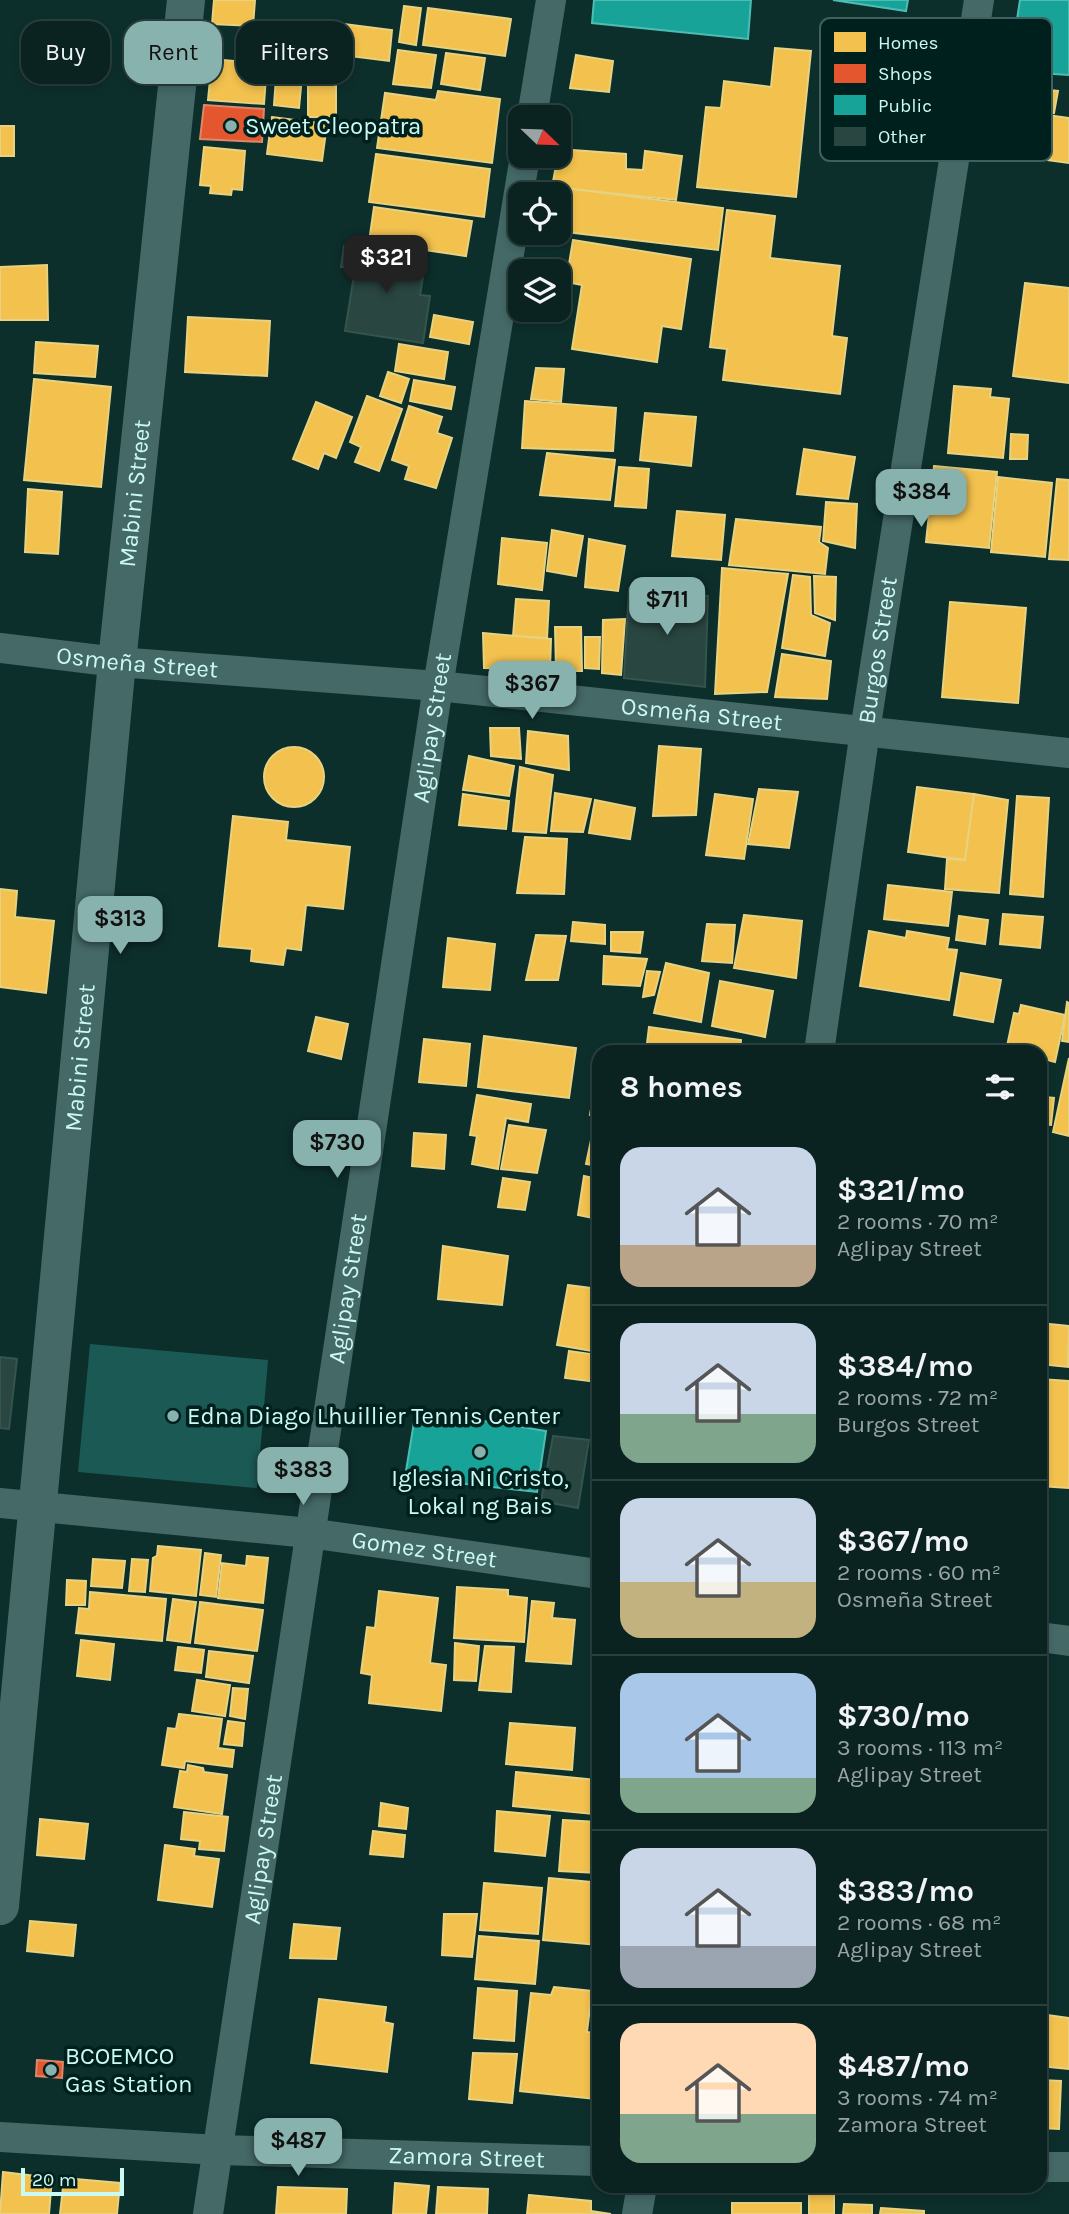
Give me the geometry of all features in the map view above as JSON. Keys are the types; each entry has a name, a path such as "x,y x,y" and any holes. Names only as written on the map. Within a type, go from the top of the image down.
{"street":[{"name":"Mabini Street","path":"0,1906 117,662 186,0"},
{"path":"534,105 551,0"},
{"name":"Burgos Street","path":"976,18 979,0"},
{"name":"Burgos Street","path":"820,1045 865,732 954,161"},
{"name":"Aglipay Street","path":"208,2214 438,686 524,168"},
{"name":"Osmeña Street","path":"0,648 117,662 438,686 1069,753"},
{"name":"Gomez Street","path":"0,1503 310,1533 592,1573"},
{"path":"1047,1638 1069,1641"},
{"name":"Zamora Street","path":"0,2137 218,2150 592,2161"},
{"path":"1047,2167 1069,2167"},
{"path":"637,2214 641,2193"}],"shaded area":[{"name":"Edna Diago Lhuillier Tennis Center","path":"90,1344 268,1360 257,1488 78,1472"}],"building: Homes":[{"path":"214,0 255,0 253,21 236,21 236,25 212,21"},
{"path":"404,6 421,8 416,45 399,42"},
{"path":"428,8 511,19 505,56 423,45"},
{"path":"353,25 392,30 389,61 353,56"},
{"path":"775,48 811,51 796,197 697,187 706,107 721,108 724,81 771,87"},
{"path":"398,50 436,55 431,88 393,84"},
{"path":"446,53 485,58 480,90 441,84"},
{"path":"576,55 613,61 609,92 570,88"},
{"path":"222,60 236,61 236,84 266,84 264,104 208,100 210,84 222,84"},
{"path":"276,84 301,84 299,108 274,105"},
{"path":"308,84 336,84 336,117 308,117"},
{"path":"1052,90 1058,91 1052,113"},
{"path":"438,91 500,99 492,163 377,148 385,93 436,100"},
{"path":"1052,116 1069,118 1069,163 1052,161"},
{"path":"272,117 327,124 322,161 267,154"},
{"path":"0,126 14,126 14,156 0,156"},
{"path":"204,147 245,151 242,190 232,189 231,195 210,193 211,186 200,185"},
{"path":"571,150 626,154 626,169 643,170 645,151 682,156 676,200 571,189 571,182 553,182 556,168 571,168"},
{"path":"376,154 490,169 484,217 369,202"},
{"path":"571,189 723,208 718,250 571,233"},
{"path":"374,207 472,221 466,256 369,242"},
{"path":"727,210 775,216 770,258 840,266 832,336 847,338 840,394 723,380 727,349 710,347"},
{"path":"573,240 691,259 681,329 662,326 657,362 572,349 582,285 571,283 570,259"},
{"path":"47,265 48,320 0,320 0,267"},
{"path":"1025,283 1069,288 1069,383 1013,376"},
{"path":"434,315 473,322 469,344 430,337"},
{"path":"188,317 270,321 267,376 185,372"},
{"path":"36,342 98,346 95,377 34,373"},
{"path":"399,344 448,352 444,379 395,371"},
{"path":"536,368 564,369 561,402 531,399"},
{"path":"388,372 409,379 401,403 380,396"},
{"path":"34,379 111,387 101,487 24,480"},
{"path":"414,380 455,387 451,409 410,401"},
{"path":"954,386 991,389 990,397 1009,399 1003,458 948,453"},
{"path":"367,396 402,409 379,471 355,462 361,447 350,442"},
{"path":"525,401 616,408 613,451 522,448"},
{"path":"316,402 352,417 336,458 324,453 318,469 293,459"},
{"path":"409,406 442,417 437,433 452,438 436,488 405,479 409,466 392,460"},
{"path":"645,413 696,417 691,466 640,460"},
{"path":"1011,434 1028,435 1027,459 1010,459"},
{"path":"804,449 855,457 848,499 797,494"},
{"path":"547,453 615,460 610,500 540,495"},
{"path":"934,466 997,472 989,548 926,542"},
{"path":"619,467 649,469 646,508 615,506"},
{"path":"998,477 1052,483 1045,557 991,552"},
{"path":"1057,479 1069,480 1069,560 1049,559"},
{"path":"28,489 62,492 58,554 25,552"},
{"path":"826,502 857,504 855,548 823,541"},
{"path":"677,511 725,515 721,560 672,556"},
{"path":"736,519 821,527 819,542 828,548 825,574 729,565"},
{"path":"552,530 583,536 576,576 547,571"},
{"path":"502,538 547,543 542,590 498,584"},
{"path":"589,539 625,546 618,591 585,587"},
{"path":"722,568 788,574 767,692 715,694"},
{"path":"793,575 810,577 811,615 830,623 825,656 782,648"},
{"path":"814,576 836,577 835,620 815,613"},
{"path":"516,599 549,601 547,638 513,636"},
{"path":"950,602 1026,608 1018,703 942,697"},
{"path":"625,619 621,675 602,673 603,620"},
{"path":"555,627 581,627 582,671 556,671"},
{"path":"483,633 551,639 550,670 484,668"},
{"path":"585,637 600,637 599,669 585,668"},
{"path":"782,654 831,661 827,699 775,697"},
{"path":"490,728 519,728 521,759 491,756"},
{"path":"528,731 568,736 569,770 526,763"},
{"path":"659,746 701,749 696,815 653,816"},
{"path":"288,747 300,747 316,755 322,765 322,789 316,799 300,807 288,807 272,799 264,783 264,771 272,755"},
{"path":"469,756 514,766 509,796 463,790"},
{"path":"520,767 553,775 546,833 513,831"},
{"path":"917,787 974,794 965,860 908,852"},
{"path":"759,789 798,792 789,848 748,844"},
{"path":"555,793 591,799 583,832 551,831"},
{"path":"463,794 509,801 506,829 459,825"},
{"path":"715,794 753,799 744,859 706,855"},
{"path":"974,794 1008,800 999,893 945,889 947,859 965,860"},
{"path":"1017,796 1049,798 1043,897 1010,894"},
{"path":"595,800 635,808 630,839 589,833"},
{"path":"233,816 288,822 286,840 350,847 343,909 306,905 301,950 286,948 283,965 251,961 252,949 219,946"},
{"path":"525,837 567,839 564,894 517,893"},
{"path":"888,885 952,892 948,926 884,919"},
{"path":"0,889 17,891 15,917 54,921 46,993 0,987"},
{"path":"1003,914 1043,917 1040,948 1000,944"},
{"path":"744,915 802,921 796,978 734,968"},
{"path":"959,916 988,920 985,944 956,940"},
{"path":"573,922 605,925 605,944 571,941"},
{"path":"707,924 735,925 732,963 702,961"},
{"path":"869,931 906,938 907,931 949,938 947,949 957,950 949,1000 860,986"},
{"path":"611,932 643,932 640,953 611,951"},
{"path":"536,935 566,936 558,980 526,980"},
{"path":"448,938 495,944 490,990 443,987"},
{"path":"604,956 647,959 640,986 603,984"},
{"path":"666,963 709,973 701,1022 654,1013"},
{"path":"647,971 660,972 654,995 643,997"},
{"path":"961,973 1001,980 993,1022 954,1015"},
{"path":"720,981 773,991 765,1037 712,1026"},
{"path":"1067,1002 1069,1003 1069,1042 1062,1041"},
{"path":"1021,1005 1065,1015 1055,1062 1047,1060 1047,1045 1007,1045 1014,1013 1019,1014"},
{"path":"316,1017 348,1024 341,1059 308,1051"},
{"path":"649,1027 741,1040 741,1045 647,1045"},
{"path":"484,1036 576,1048 569,1098 478,1087"},
{"path":"424,1039 470,1044 466,1086 419,1082"},
{"path":"1069,1058 1069,1136 1053,1132"},
{"path":"477,1095 531,1104 528,1122 506,1118 498,1169 472,1164 477,1136 470,1135"},
{"path":"1047,1097 1054,1098 1051,1125 1047,1125"},
{"path":"509,1125 546,1130 537,1173 501,1169"},
{"path":"414,1133 446,1135 444,1169 412,1166"},
{"path":"592,1135 592,1165 586,1164"},
{"path":"584,1176 592,1178 592,1218 578,1215"},
{"path":"503,1178 530,1182 525,1210 498,1207"},
{"path":"443,1246 508,1256 502,1305 438,1299"},
{"path":"568,1285 592,1288 592,1351 557,1345"},
{"path":"1047,1324 1069,1326 1068,1367 1047,1365"},
{"path":"569,1351 592,1354 592,1381 565,1378"},
{"path":"1047,1379 1069,1381 1069,1488 1047,1486"},
{"path":"158,1546 201,1550 196,1596 150,1591 153,1558 157,1556"},
{"path":"205,1553 221,1555 216,1597 200,1595"},
{"path":"247,1556 268,1558 263,1603 218,1598 222,1563 246,1566"},
{"path":"93,1559 125,1561 122,1588 91,1586"},
{"path":"132,1559 148,1560 145,1592 129,1591"},
{"path":"67,1580 86,1581 85,1605 66,1605"},
{"path":"457,1587 508,1590 508,1596 527,1598 524,1642 454,1638"},
{"path":"379,1591 438,1598 430,1663 446,1665 441,1711 369,1703 372,1675 361,1673 367,1627 375,1628"},
{"path":"90,1592 166,1599 162,1641 76,1633 79,1608 89,1609"},
{"path":"173,1599 196,1602 190,1643 167,1640"},
{"path":"532,1601 554,1603 552,1618 575,1620 571,1664 526,1661"},
{"path":"200,1602 263,1610 257,1651 195,1643"},
{"path":"81,1640 114,1644 110,1680 77,1676"},
{"path":"455,1643 479,1646 476,1681 454,1680"},
{"path":"485,1646 514,1647 511,1692 479,1690"},
{"path":"178,1647 204,1650 201,1673 175,1670"},
{"path":"209,1651 253,1656 249,1683 206,1677"},
{"path":"197,1680 230,1685 225,1716 192,1711"},
{"path":"233,1688 248,1689 245,1719 230,1716"},
{"path":"179,1714 222,1719 218,1748 234,1750 232,1767 185,1761 184,1768 162,1765 168,1728 176,1729"},
{"path":"228,1721 244,1723 242,1746 224,1744"},
{"path":"510,1723 575,1728 572,1770 506,1764"},
{"path":"188,1765 203,1768 204,1772 227,1775 222,1814 174,1807 180,1771 187,1772"},
{"path":"516,1772 592,1780 592,1814 513,1806"},
{"path":"381,1803 408,1808 406,1829 379,1826"},
{"path":"497,1811 550,1816 545,1856 495,1851"},
{"path":"184,1812 228,1817 224,1851 199,1849 200,1841 181,1839"},
{"path":"40,1819 88,1824 84,1859 37,1855"},
{"path":"563,1820 592,1822 592,1873 559,1871"},
{"path":"373,1831 405,1835 403,1857 370,1854"},
{"path":"165,1845 195,1849 194,1856 219,1859 212,1907 158,1900"},
{"path":"549,1878 591,1882 592,1944 543,1940"},
{"path":"484,1883 542,1888 538,1934 480,1930"},
{"path":"444,1914 477,1914 472,1957 442,1955"},
{"path":"30,1921 76,1925 73,1956 27,1951"},
{"path":"294,1924 340,1928 336,1959 290,1958"},
{"path":"479,1936 539,1941 535,1984 475,1979"},
{"path":"554,1987 592,1991 587,2032 592,2032 592,2099 520,2091 531,1993 551,1995"},
{"path":"478,1988 517,1991 514,2041 474,2038"},
{"path":"319,1999 386,2007 384,2022 393,2024 387,2072 311,2063"},
{"path":"1047,2015 1069,2018 1069,2069 1047,2067"},
{"path":"473,2053 517,2054 512,2103 469,2099"},
{"path":"1047,2080 1061,2081 1059,2129 1047,2128"},
{"path":"3,2172 52,2178 49,2214 0,2214"},
{"path":"64,2178 120,2183 117,2214 60,2214"},
{"path":"395,2183 429,2186 426,2214 393,2214"},
{"path":"278,2187 347,2189 346,2214 276,2214"},
{"path":"438,2187 488,2189 487,2214 436,2214"},
{"path":"809,2193 834,2193 834,2214 809,2214"},
{"path":"529,2195 591,2201 591,2211 611,2214 527,2214"},
{"path":"732,2203 801,2203 801,2214 732,2214"},
{"path":"844,2204 872,2205 872,2214 843,2214"},
{"path":"881,2208 924,2211 924,2214 880,2214"}],"building: Shops":[{"path":"204,105 264,109 262,142 200,139"},
{"path":"37,2060 63,2062 62,2078 36,2076"}],"building: Public":[{"path":"594,0 751,0 748,39 592,23"},
{"path":"833,0 908,0 906,11"},
{"path":"1020,0 1069,0 1069,75 1052,74 1052,18 1017,18"},
{"path":"416,1410 546,1431 537,1492 405,1477"}],"building: Other":[{"path":"344,246 426,259 420,295 430,296 423,343 345,331 355,269 341,267"},
{"path":"629,588 708,596 705,687 624,678"},
{"path":"0,1357 17,1359 9,1429 0,1428"},
{"path":"553,1436 589,1440 578,1508 541,1501"}],"place":[{"name":"Sweet Cleopatra","path":"231,126"},
{"name":"Edna Diago Lhuillier Tennis Center","path":"173,1416"},
{"name":"Iglesia Ni Cristo, Lokal ng Bais","path":"480,1452"},
{"name":"BCOEMCO Gas Station","path":"51,2070"}]}
